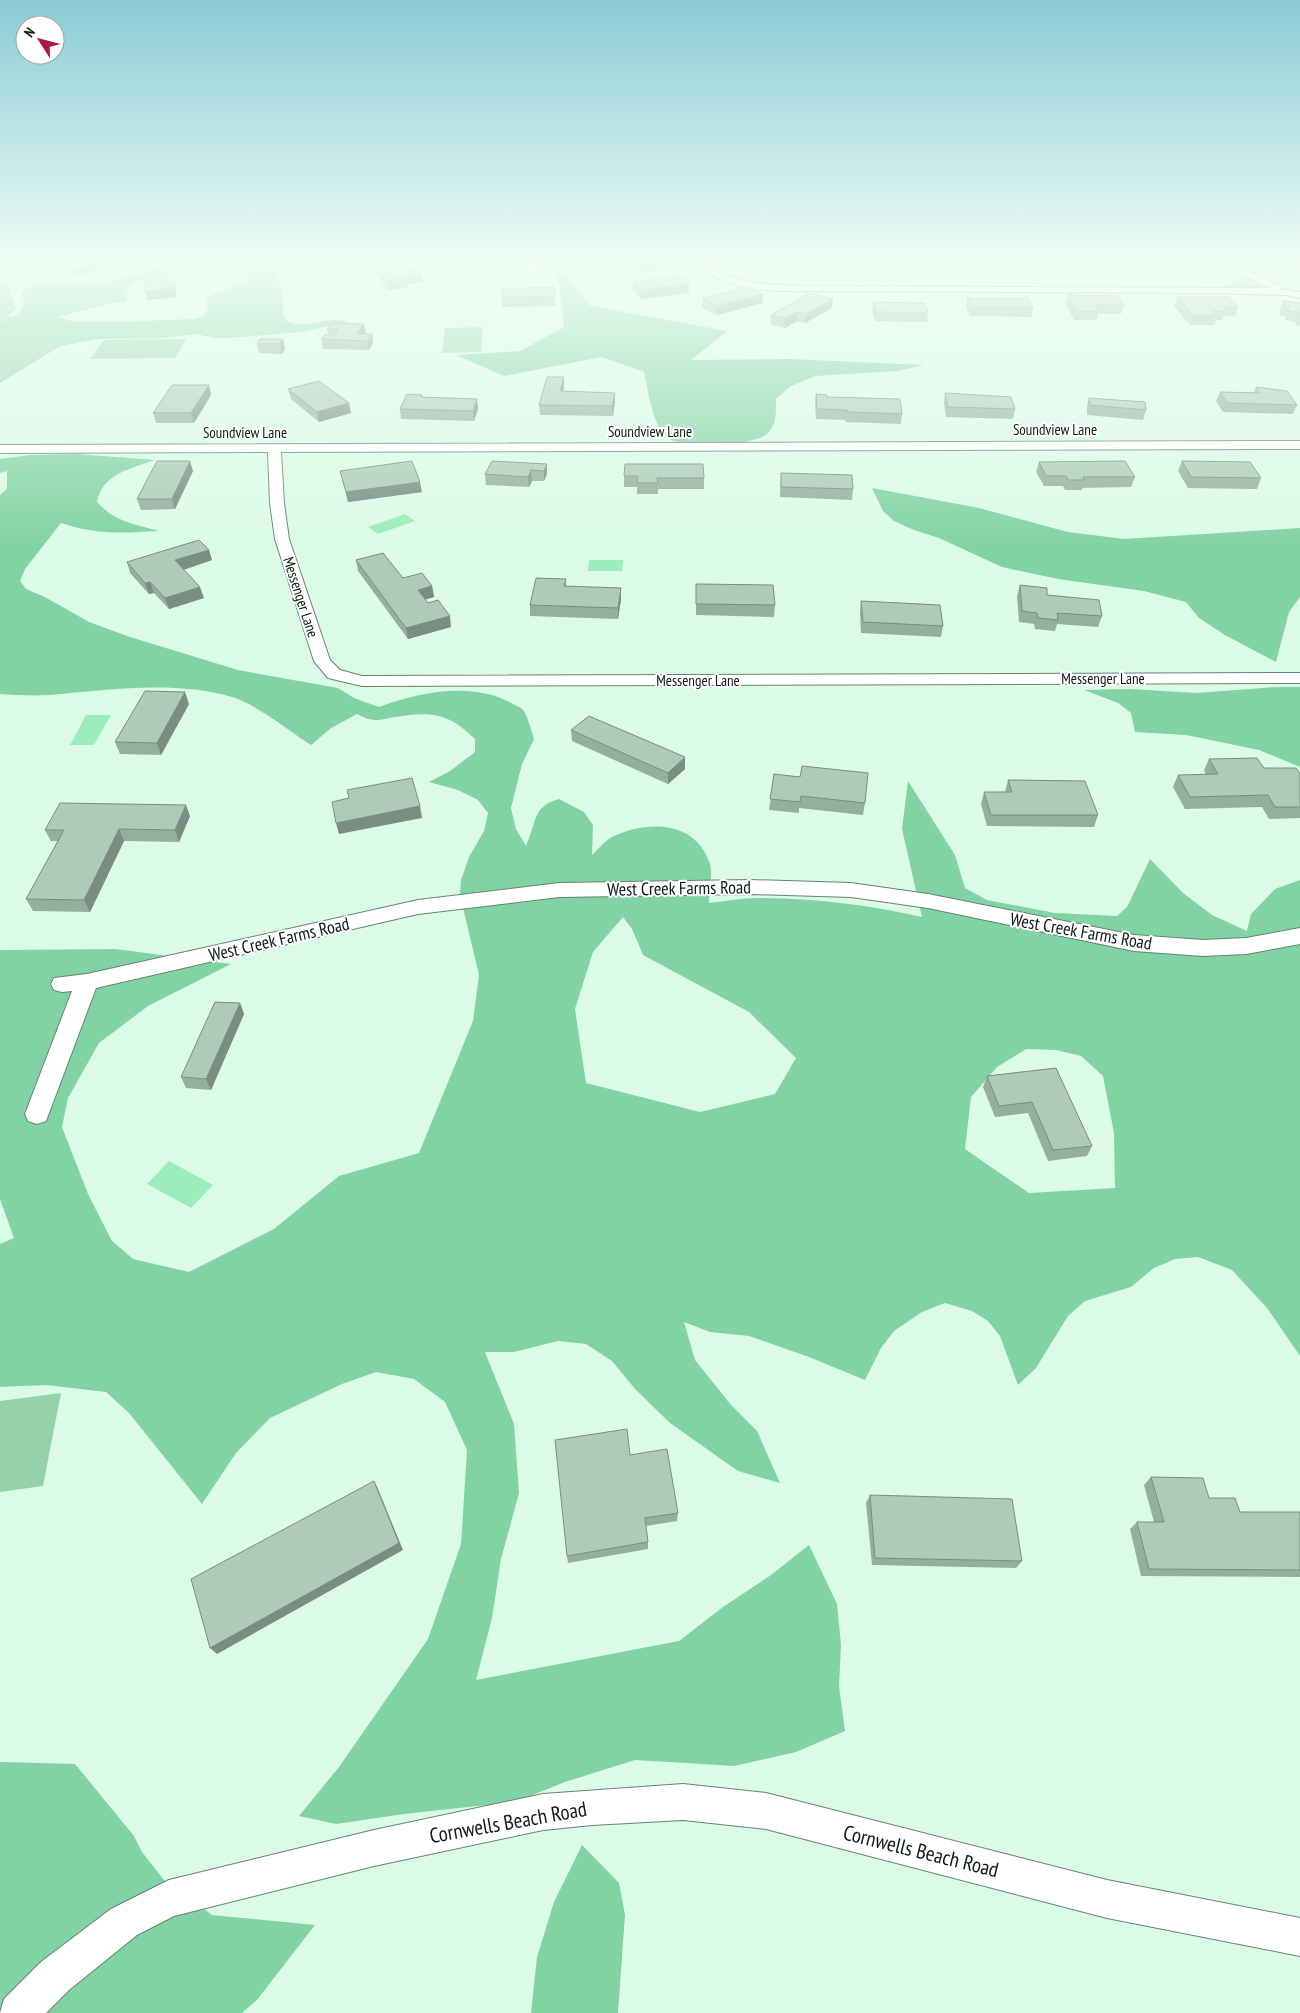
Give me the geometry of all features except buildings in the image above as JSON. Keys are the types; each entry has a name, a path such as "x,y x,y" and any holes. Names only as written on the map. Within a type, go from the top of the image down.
{"street":[{"name":"Soundview Lane","path":"0,449 1300,445"},
{"name":"Messenger Lane","path":"274,448 277,503 282,539 322,661 334,674 362,681 1300,678"},
{"name":"West Creek Farms Road","path":"62,984 87,982 418,907 560,890 750,887 851,890 928,901 1134,943 1203,948 1246,946 1300,936"},
{"path":"37,1114 87,982"},
{"name":"Cornwells Beach Road","path":"18,2013 55,1976 124,1922 169,1899 365,1850 544,1812 592,1807 683,1802 766,1811 1107,1899 1300,1936"}],"shaded area":[{"path":"0,356 44,356 0,383"},
{"path":"92,356 176,356 175,358 90,359"},
{"path":"458,356 696,356 691,360 791,359 924,365 897,371 815,376 791,386 776,399 773,427 767,434 748,441 703,445 677,442 663,434 655,418 644,372 602,357 504,376"},
{"path":"76,454 155,460 119,473 105,485 100,492 97,502 118,518 159,531 121,533 86,530 61,523 25,569 20,581 26,589 45,597 89,622 130,637 238,670 338,688 354,698 379,707 429,693 464,691 498,697 520,707 526,716 534,739 522,764 511,808 516,829 526,846 539,811 550,802 559,799 584,812 593,825 592,855 612,837 640,828 655,826 669,828 682,832 694,839 703,850 710,864 709,903 753,898 800,899 862,906 922,917 902,829 908,781 955,855 965,888 987,900 1055,913 1117,916 1127,907 1150,859 1183,893 1212,915 1247,931 1251,914 1275,889 1300,880 1300,1356 1267,1308 1232,1270 1198,1257 1175,1259 1154,1268 1131,1287 1085,1301 1068,1316 1036,1368 1018,1385 1000,1336 988,1321 972,1311 945,1303 922,1312 894,1331 881,1348 865,1380 809,1357 749,1336 710,1332 684,1322 695,1360 731,1405 757,1431 780,1483 738,1471 670,1423 635,1389 612,1361 586,1344 558,1341 514,1352 485,1352 514,1424 519,1493 501,1559 492,1618 476,1680 679,1641 723,1607 771,1575 809,1545 837,1604 841,1645 839,1686 845,1731 796,1752 734,1766 635,1760 565,1782 515,1802 404,1814 336,1824 299,1816 339,1767 428,1639 461,1544 467,1450 445,1402 414,1379 376,1372 342,1384 270,1418 236,1453 202,1504 129,1413 106,1392 46,1385 0,1387 0,1244 14,1238 0,1199 0,950 115,949 231,964 148,1006 99,1043 68,1098 62,1127 88,1194 112,1241 133,1259 189,1272 274,1229 339,1176 419,1153 473,1021 479,975 460,895 461,880 469,857 484,831 488,813 478,800 458,790 429,782 450,771 475,752 475,739 457,724 439,716 419,714 376,720 357,714 331,728 311,745 241,700 210,692 187,689 141,688 44,695 0,694 0,495 7,489 7,471 0,473 0,459 30,455","holes":["623,917 632,929 643,955 749,1012 796,1058 775,1094 700,1112 586,1083 575,1009 593,952","1026,1049 1056,1050 1081,1056 1103,1076 1114,1133 1115,1188 1029,1193 965,1149 971,1097 997,1067"]},
{"path":"872,488 979,508 1068,532 1124,539 1300,528 1300,597 1289,612 1276,662 1225,635 1199,618 1186,602 1144,591 1058,579 1002,567 939,538 914,530 894,521 883,511"},
{"path":"405,514 415,521 378,534 368,527"},
{"path":"589,560 623,560 622,571 588,571"},
{"path":"1300,687 1300,767 1259,750 1186,735 1135,732 1131,713 1118,703 1084,690 1130,689 1197,693"},
{"path":"86,715 111,715 94,745 70,745"},
{"path":"169,1161 213,1185 191,1208 147,1184"},
{"path":"61,1393 43,1486 0,1492 0,1401"},
{"path":"0,1762 75,1764 134,1836 142,1852 164,1880 212,1915 315,1925 257,2000 242,2013 0,2013"},
{"path":"582,1845 619,1883 625,1915 618,2013 531,2013 537,1957 554,1902"}]}
